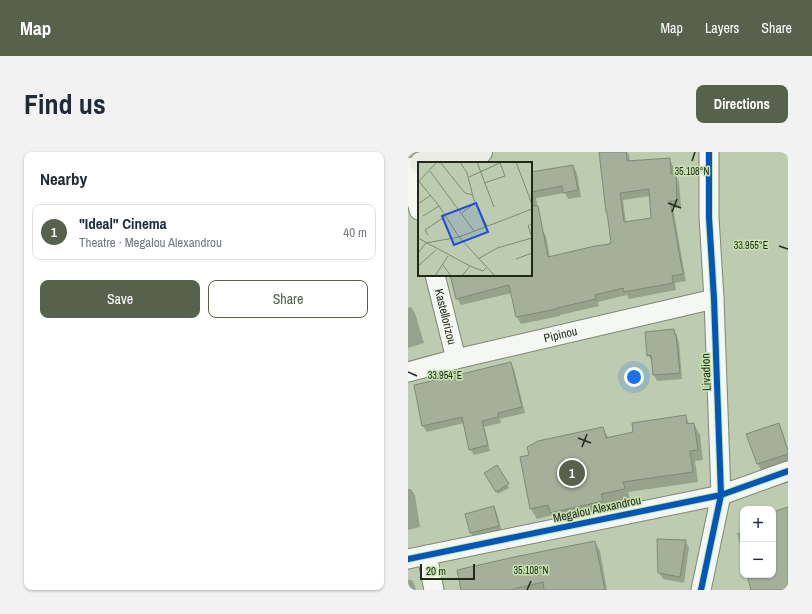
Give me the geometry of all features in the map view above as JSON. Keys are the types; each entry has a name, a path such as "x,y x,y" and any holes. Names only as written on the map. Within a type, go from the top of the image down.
{"street":[{"path":"426,162 481,152"},
{"name":"Livadion","path":"701,590 721,495 714,299 709,217 709,152"},
{"path":"418,164 408,166 418,206"},
{"name":"Kastellorizou","path":"435,276 456,359"},
{"name":"Pipinou","path":"408,372 456,359 714,299"},
{"name":"Megalou Alexandrou","path":"408,559 721,495 788,471"},
{"path":"427,555 434,590"}],"building":[{"path":"599,152 626,152 627,161 670,158 671,174 676,174 677,201 670,201 683,274 672,276 673,283 624,292 623,288 595,295 596,299 516,317 509,285 456,299 450,276 532,276 532,206 538,206 548,257 610,244","holes":["649,189 651,218 624,222 620,193"]},
{"path":"573,165 578,190 563,193 562,186 532,192 532,172"},
{"path":"674,329 675,335 676,334 680,373 653,375 651,355 647,356 645,332"},
{"path":"511,362 522,407 498,413 498,417 482,421 488,445 469,450 462,417 422,426 414,385"},
{"path":"686,415 687,424 694,423 698,450 690,451 693,472 623,482 625,489 601,494 603,501 550,513 548,505 530,509 520,457 529,455 527,447 538,441 603,427 606,438 633,432 632,423"},
{"path":"779,423 788,454 757,464 746,434"},
{"path":"497,465 509,484 496,492 484,473"},
{"path":"494,506 499,526 470,533 465,514"},
{"path":"788,507 788,590 751,590 748,578 776,578 776,511"},
{"path":"657,539 686,540 680,577 658,573"},
{"path":"595,541 605,590 544,590 543,582 510,590 461,590 457,570"}],"cycle path":[{"path":"701,590 721,495 714,299 709,217 709,152"},
{"path":"408,559 721,495 788,471"}],"place":[{"name":"\"Ideal\" Cinema","path":"572,473"}]}
